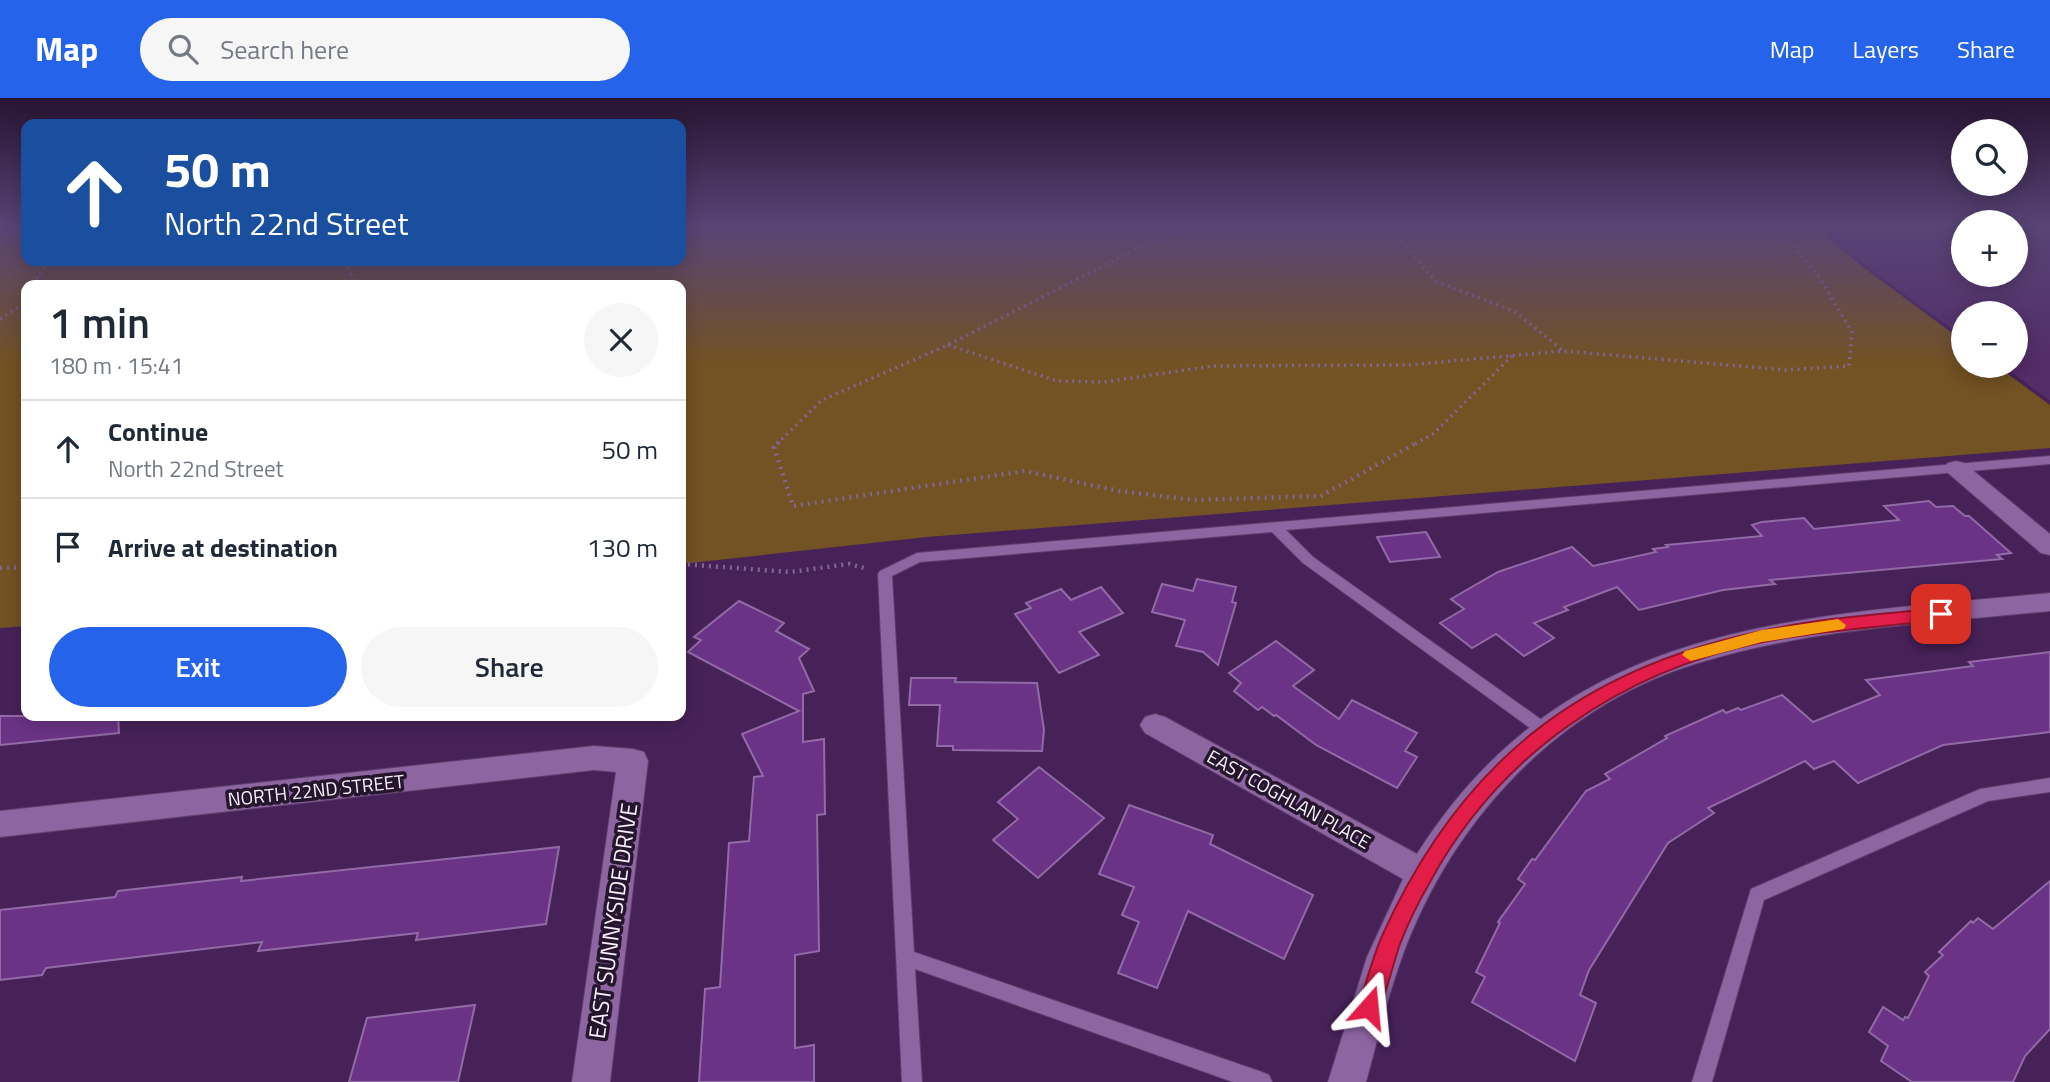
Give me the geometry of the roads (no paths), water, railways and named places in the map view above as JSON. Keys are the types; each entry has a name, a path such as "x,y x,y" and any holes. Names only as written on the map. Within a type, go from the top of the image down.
{"street":[{"path":"1956,468 2050,547"},
{"path":"1348,1082 1391,940 1423,874 1470,805 1508,763 1594,699 1646,672 1691,655 1762,636 1832,625 2050,602"},
{"name":"EAST COGHLAN PLACE","path":"1155,725 1423,874"},
{"name":"NORTH 22ND STREET","path":"0,824 594,758 633,761"},
{"name":"EAST SUNNYSIDE DRIVE","path":"591,1082 633,761"}],"lane":[{"path":"912,1082 885,574 918,558 2050,460"},
{"path":"1277,529 1308,559 1547,732"},
{"path":"1702,1082 1757,895 1986,794 2050,786"},
{"path":"905,957 1262,1082"}]}
